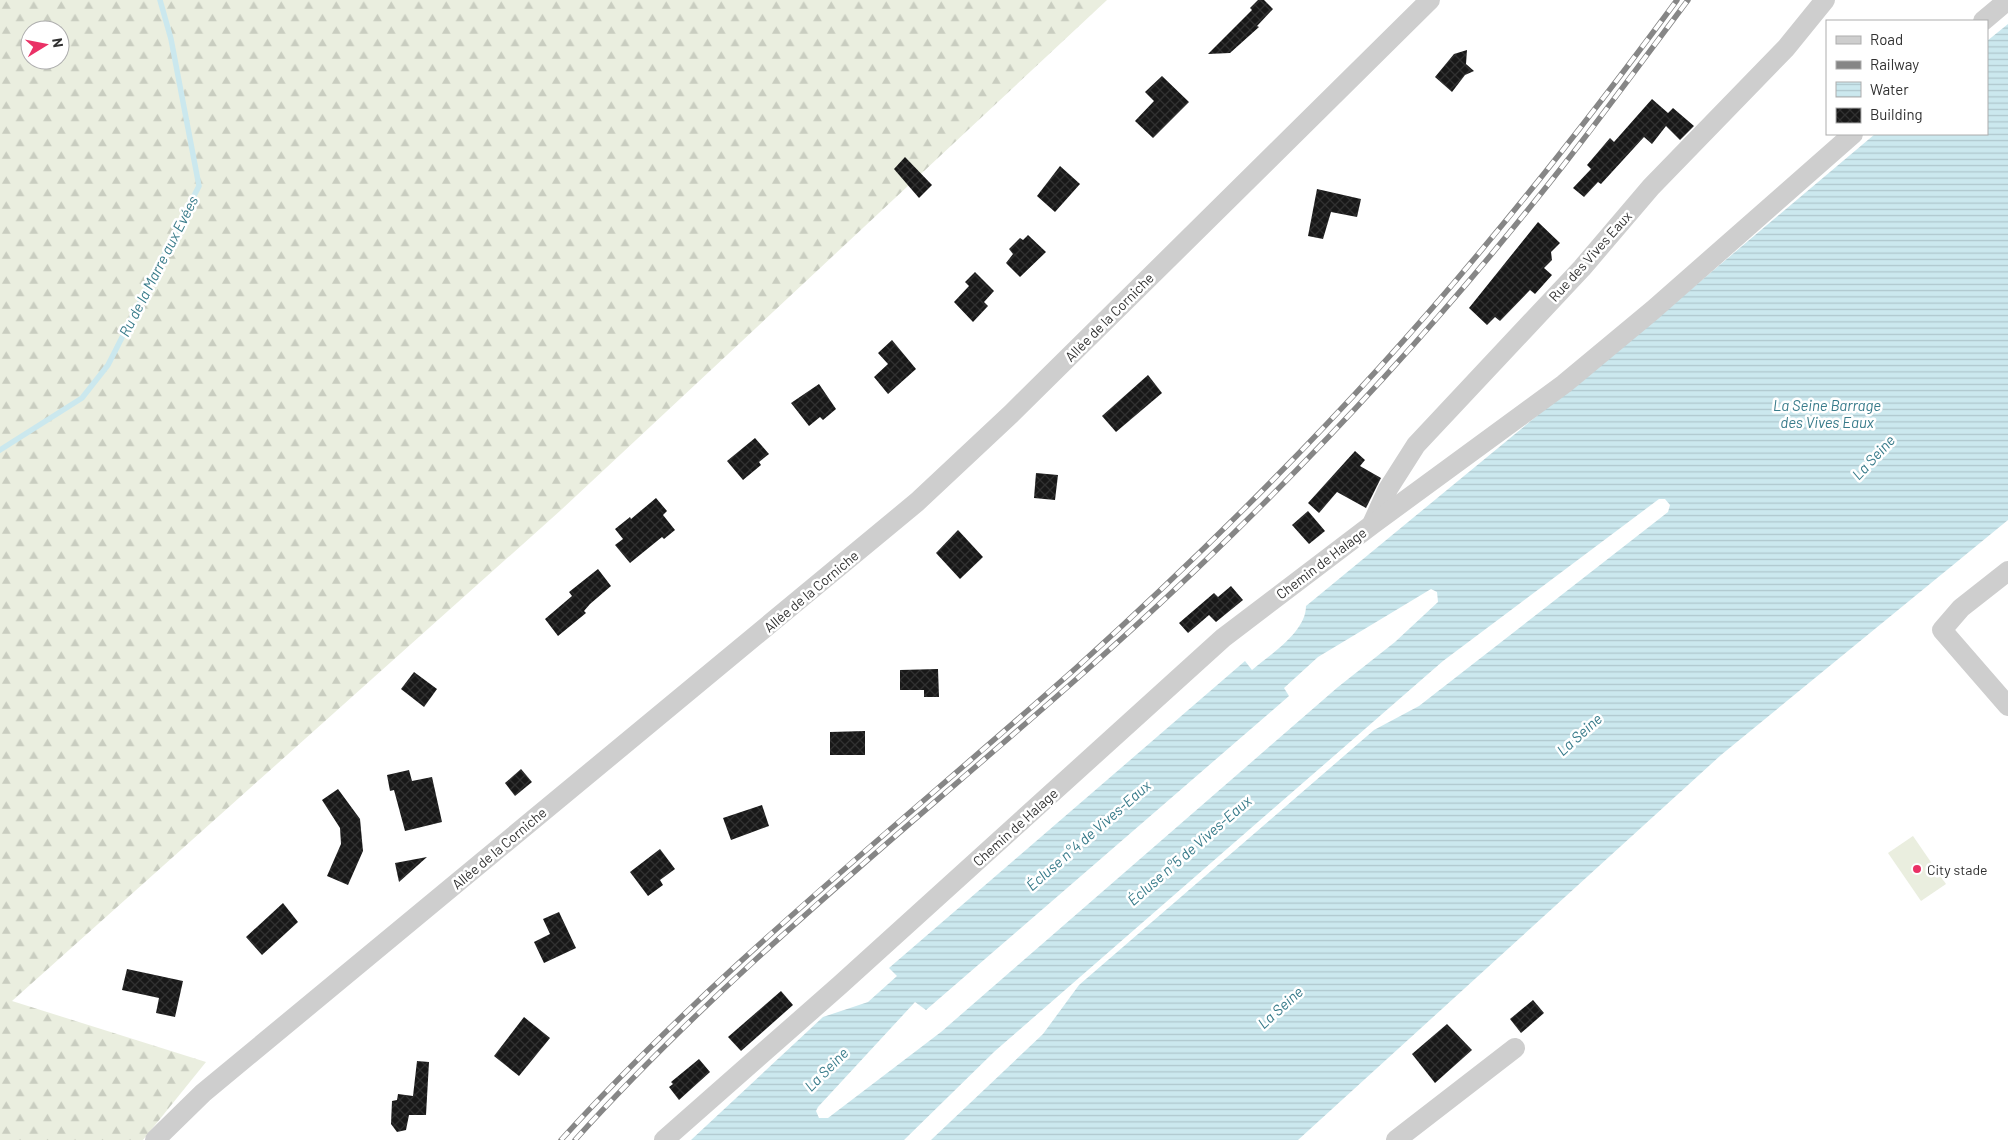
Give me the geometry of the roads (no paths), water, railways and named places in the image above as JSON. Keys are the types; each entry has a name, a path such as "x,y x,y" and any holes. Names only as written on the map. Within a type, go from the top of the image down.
{"street":[{"name":"Allée de la Corniche","path":"155,1140 203,1093 917,502 1018,407 1430,0"},
{"name":"Rue des Vives Eaux","path":"1373,524 1388,488 1416,445 1582,268 1651,187 1786,48 1825,0"},
{"path":"1984,20 2008,0"},
{"name":"Chemin de Halage","path":"664,1140 840,985 1223,638 1373,524 1564,384 1653,310 1852,135"},
{"path":"2008,571 1961,608 1942,630 2008,706"},
{"path":"1396,1140 1516,1048"}],"water":[{"name":"La Seine Barrage des Vives Eaux","path":"2008,24 2008,520 1721,755 1298,1140 931,1140 1043,1034 1079,985 1374,730 1419,706 1668,512 1670,505 1665,499 1659,499 1443,661 995,1051 904,1140 691,1140 823,1017 868,1002 897,976 889,968 1245,661 1252,670 1286,642 1300,625 1306,606 1690,290 1874,135 1988,135 1988,40","holes":["1431,589 1437,592 1438,602 1395,642 1338,687 941,1032 828,1118 819,1118 816,1111 818,1107 915,1002 926,1010 1289,696 1284,688 1318,657"]}],"waterway":[{"name":"Ru de la Marre aux Evées","path":"0,450 82,398 108,365 199,186 171,39 160,0"}],"railway":[{"path":"561,1140 621,1076 683,1015 812,897 1076,668 1183,568 1288,465 1388,358 1484,247 1582,125 1677,0"},
{"path":"575,1140 649,1062 726,987 805,915 1129,632 1207,559 1301,466 1392,369 1479,269 1562,167 1688,0"}],"place":[{"name":"City stade","path":"1917,869"}],"water label":[{"name":"La Seine","path":"1873,457"},
{"name":"La Seine","path":"1579,734"},
{"name":"Écluse n°4 de Vives-Eaux","path":"1088,835"},
{"name":"Écluse n°5 de Vives-Eaux","path":"1189,850"},
{"name":"La Seine","path":"1280,1007"},
{"name":"La Seine","path":"826,1069"}]}
